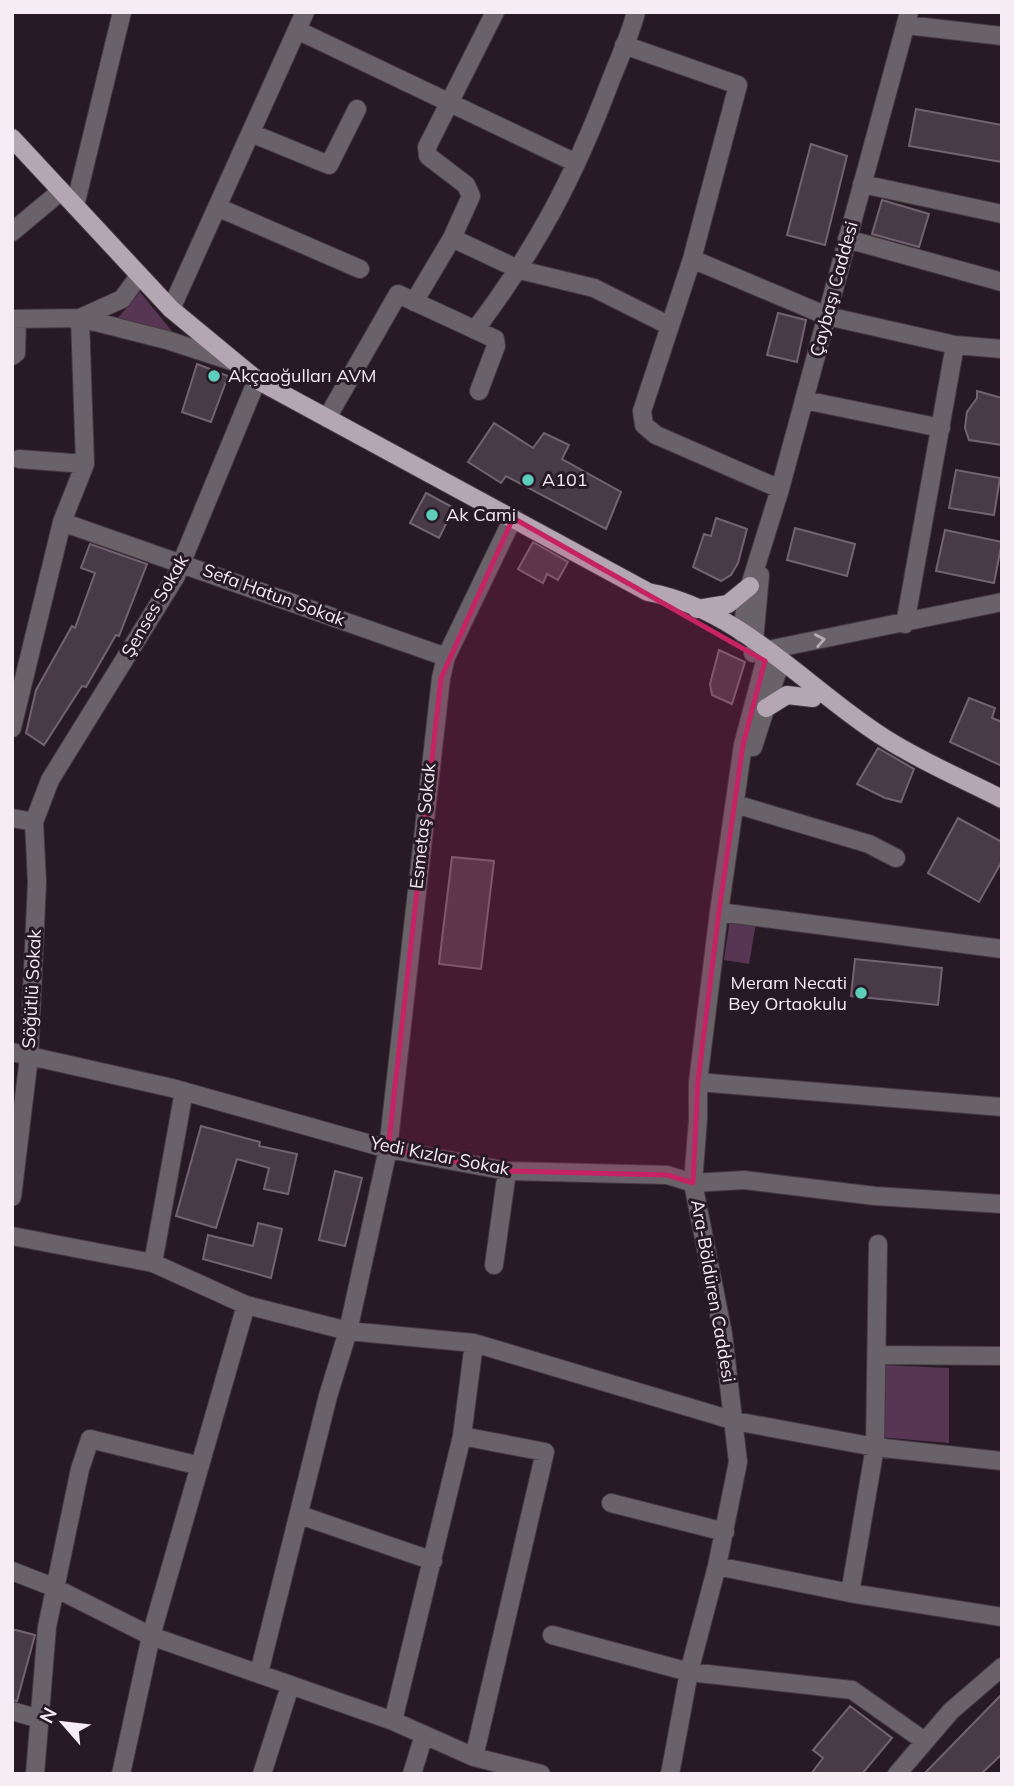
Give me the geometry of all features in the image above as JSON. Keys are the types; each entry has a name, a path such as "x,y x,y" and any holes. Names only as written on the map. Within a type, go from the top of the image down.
{"main road":[{"path":"12,138 172,309 257,380 648,592 666,606 763,653 813,698 851,724 881,736 1002,799"},
{"path":"697,609 728,604 750,586"},
{"path":"648,592 697,609 881,736"},
{"path":"766,708 787,695 813,698"}],"street":[{"path":"75,206 122,12"},
{"path":"172,309 305,12"},
{"path":"414,302 452,238 471,195 466,185 428,156 427,147 495,12"},
{"path":"475,330 520,270 557,207 636,12"},
{"path":"907,19 1002,36"},
{"name":"Çaybaşı Caddesi","path":"763,653 750,586 780,489 907,19"},
{"path":"298,30 576,163"},
{"path":"624,45 738,85 692,259 668,325 642,411 644,425 656,435 780,489"},
{"path":"251,133 329,165 357,109"},
{"path":"862,184 1002,214"},
{"path":"12,232 61,191"},
{"path":"217,207 360,269"},
{"path":"452,238 520,270 594,288 668,325"},
{"path":"847,239 1002,282"},
{"path":"692,259 827,316 955,345 1002,349"},
{"path":"80,318 122,299 139,276"},
{"path":"327,418 398,295 495,340 496,346 479,391"},
{"path":"12,728 62,522 85,464 80,318"},
{"path":"12,356 16,353 14,319 80,318 167,340 231,361"},
{"path":"905,624 955,345"},
{"name":"Şenses Sokak","path":"34,822 37,807 50,780 183,562 257,380"},
{"path":"804,400 941,428"},
{"path":"19,459 85,464"},
{"name":"Esmetaş Sokak","path":"259,1672 328,1396 348,1331 388,1149 434,729 446,657 513,518"},
{"name":"Sefa Hatun Sokak","path":"62,522 183,562 446,657"},
{"name":"Çaybaşı Caddesi","path":"757,565 761,581 763,653"},
{"path":"763,653 1002,602"},
{"name":"Ara-Böldüren Caddesi","path":"736,804 766,708 763,653"},
{"name":"Ara-Böldüren Caddesi","path":"670,1774 689,1672 718,1566 738,1462 723,1334 693,1183 698,1082 719,912 743,745 763,653"},
{"path":"736,804 869,844 895,858"},
{"path":"12,818 34,822"},
{"name":"Söğütlü Sokak","path":"12,1197 21,1054 37,882 34,822"},
{"path":"719,912 1002,949"},
{"name":"Yedi Kızlar Sokak","path":"21,1054 184,1091 388,1149 507,1171 667,1175 693,1183 744,1181 875,1196 1002,1205"},
{"path":"698,1082 1002,1107"},
{"path":"153,1263 184,1091"},
{"path":"494,1265 507,1171"},
{"path":"12,1236 153,1263 246,1305 348,1331 474,1343 735,1421 875,1447 1002,1461"},
{"path":"850,1593 875,1447 878,1244"},
{"path":"121,1774 151,1636 246,1305"},
{"path":"393,1721 462,1436 474,1343"},
{"path":"877,1355 1002,1356"},
{"path":"462,1436 545,1452 474,1757"},
{"path":"35,1774 47,1627 80,1469 90,1439 200,1466"},
{"path":"611,1503 725,1532"},
{"path":"300,1515 433,1561"},
{"path":"718,1566 850,1593 1002,1617"},
{"path":"12,1572 54,1587 151,1636 393,1721 506,1770 541,1774"},
{"path":"552,1635 689,1672 852,1690 923,1740"},
{"path":"897,1774 950,1711 1002,1667"},
{"path":"262,1774 290,1686"},
{"path":"12,1711 40,1719"},
{"path":"412,1774 424,1735"}],"highlighted area":[{"path":"513,518 765,661 743,745 719,912 698,1082 693,1183 667,1175 507,1171 388,1149 441,678"}],"shaded area":[{"path":"140,292 176,336 117,319"},
{"path":"730,919 756,923 749,964 724,960"},
{"path":"883,1365 949,1368 949,1443 878,1437"}],"building":[{"path":"916,109 1002,125 1002,162 909,146"},
{"path":"811,144 847,156 825,245 787,235"},
{"path":"882,200 929,214 919,247 872,234"},
{"path":"778,313 806,320 797,362 767,355"},
{"path":"197,364 228,376 211,422 182,412"},
{"path":"977,391 1002,398 1002,445 969,440 965,428 967,412 977,398"},
{"path":"494,423 533,448 544,433 569,445 562,459 621,492 606,529 506,476 501,483 468,462"},
{"path":"956,470 1000,478 994,515 949,508"},
{"name":"Ak Cami","path":"426,493 454,508 439,538 410,523"},
{"path":"716,518 747,529 738,563 731,575 721,581 693,567 704,534 711,536"},
{"path":"795,528 855,544 847,576 787,560"},
{"path":"945,530 1002,542 994,583 936,571"},
{"path":"533,542 568,562 558,580 547,574 543,583 518,569"},
{"path":"90,544 147,564 119,636 116,635 86,687 82,686 44,745 26,733 36,690 72,626 75,628 95,573 81,568"},
{"path":"719,650 745,662 732,704 712,695 710,684"},
{"path":"969,698 995,708 992,718 1002,722 1002,766 950,742"},
{"path":"878,748 914,769 901,802 885,798 857,784"},
{"path":"958,818 1002,842 1002,861 979,902 928,873"},
{"path":"452,857 494,861 481,969 439,964"},
{"path":"855,959 942,968 938,1005 851,996"},
{"path":"201,1126 260,1142 259,1146 297,1154 288,1194 264,1189 269,1168 237,1159 216,1228 176,1216"},
{"path":"335,1171 362,1178 345,1246 319,1240"},
{"path":"258,1223 282,1229 271,1278 203,1259 208,1235 253,1246"},
{"path":"12,1629 35,1635 17,1701 12,1700"},
{"path":"1002,1694 1002,1754 981,1774 924,1774"},
{"path":"850,1706 892,1738 862,1774 811,1774 823,1758 813,1750"}],"place":[{"name":"Akçaoğulları AVM","path":"214,376"},
{"name":"A101","path":"528,480"},
{"name":"Ak Cami","path":"432,515"},
{"name":"Meram Necati Bey Ortaokulu","path":"861,993"}]}
